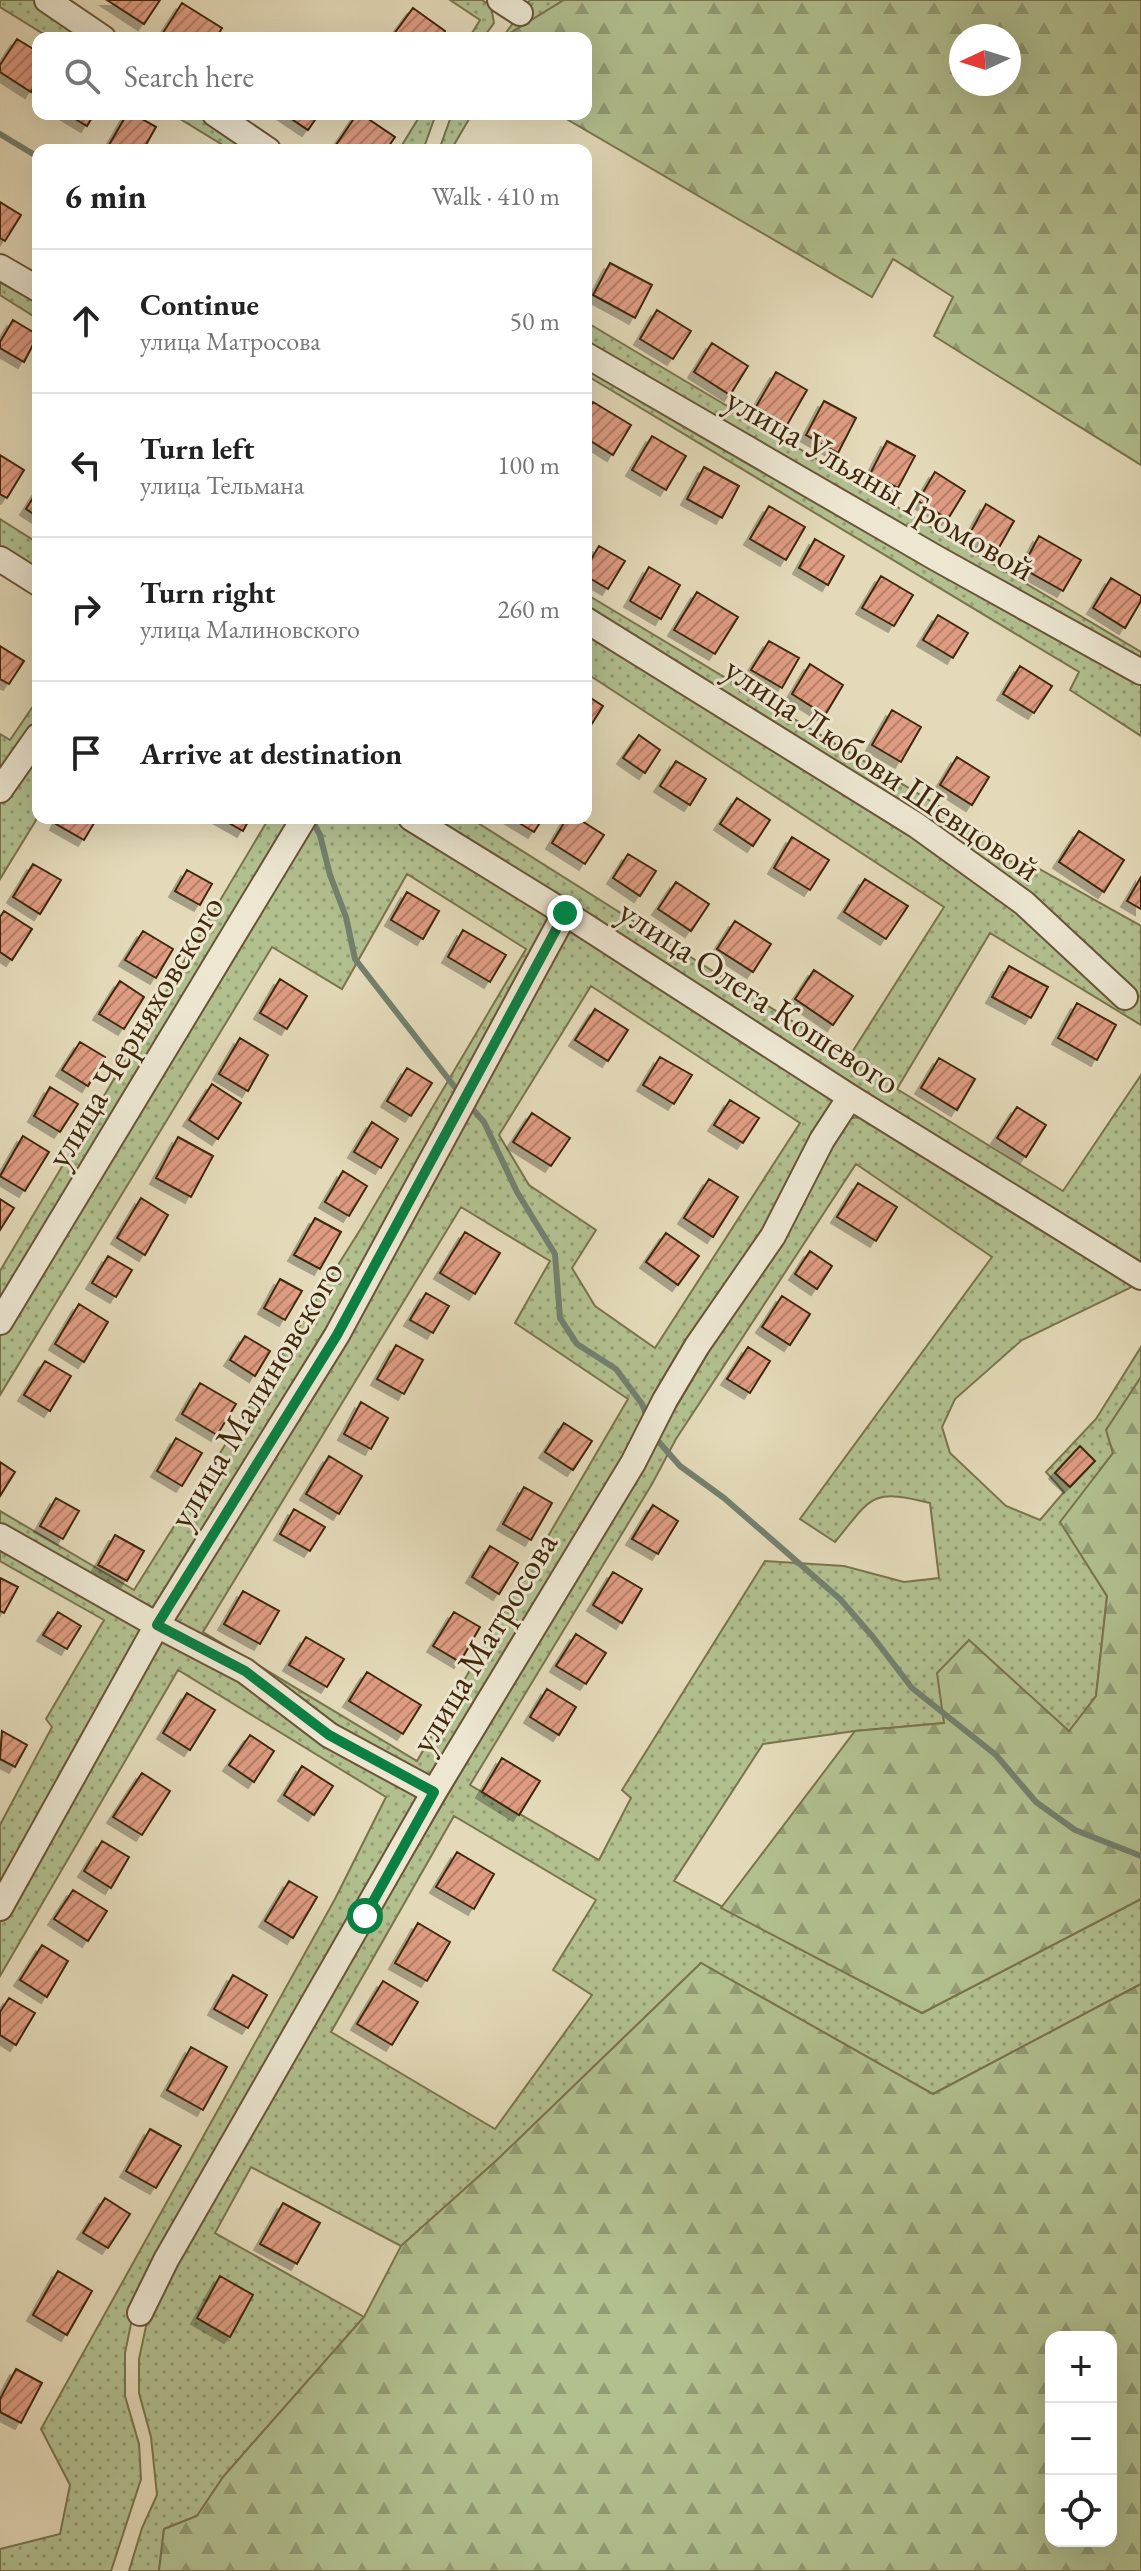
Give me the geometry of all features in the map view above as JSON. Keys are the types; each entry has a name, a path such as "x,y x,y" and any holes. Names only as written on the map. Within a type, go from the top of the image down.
{"street":[{"path":"47,0 94,32"},
{"path":"224,120 259,144"},
{"path":"0,267 32,286"},
{"name":"улица Ульяны Громовой","path":"592,358 936,558 1141,672"},
{"path":"0,559 32,579"},
{"name":"улица Любови Шевцовой","path":"592,624 916,825 1024,903 1125,997"},
{"path":"0,790 32,745"},
{"name":"улица Черняховского","path":"0,1322 300,824"},
{"name":"улица Олега Кошевого","path":"421,824 850,1097 1141,1277"},
{"name":"улица Малиновского","path":"0,1908 157,1625 337,1335 565,913"},
{"name":"улица Матросова","path":"140,2313 166,2260 434,1792 633,1463 697,1346 773,1236 822,1140 850,1097"},
{"path":"0,1536 245,1671 329,1735 434,1792"}],"green space":[{"path":"0,0 36,0 84,32 40,32 0,7"},
{"path":"450,0 482,0 491,6 494,23 487,32 473,32 480,20"},
{"path":"530,0 564,0 512,32 506,32"},
{"path":"564,0 1141,0 1141,465 934,336 953,297 893,259 872,297 568,120 592,120 592,32 512,32"},
{"path":"182,120 215,120 250,144 221,144"},
{"path":"417,120 434,120 425,144 403,144"},
{"path":"450,120 468,120 454,144 441,144"},
{"path":"0,274 32,293 32,315 0,295"},
{"path":"592,326 1141,652 1141,663 592,348"},
{"path":"592,367 1141,682 1141,736 1070,690 1079,672 592,379"},
{"path":"0,519 32,539 32,566 0,546"},
{"path":"592,598 982,832 1004,860 1034,866 1141,926 1141,1025 990,933 897,1089 1063,1191 1141,1075 1141,1267 444,824 480,824 849,1057 944,907 592,677 592,634 1029,893 592,616"},
{"path":"32,708 32,735 0,780 0,734 10,740"},
{"path":"32,756 34,824 0,879 0,800"},
{"path":"265,824 295,824 0,1308 0,1271"},
{"path":"305,824 404,824 549,916 549,927 333,1332 156,1614 0,1532 0,1511 134,1590 360,1230 526,949 407,874 342,989 272,947 0,1395 0,1331"},
{"path":"571,930 836,1096 768,1234 433,1782 330,1732 168,1617 561,934","holes":["591,986 800,1123 655,1348 595,1306 572,1268 596,1230 529,1185 499,1135","461,1207 550,1261 515,1323 628,1399 417,1761 203,1632"]},
{"path":"863,1117 1136,1285 1022,1340 955,1399 942,1427 950,1453 1006,1506 1040,1520 1064,1492 1046,1472 1096,1419 1141,1347 1141,1377 1107,1430 1113,1453 1061,1522 1107,1596 1096,1696 1069,1732 969,1641 945,1723 763,1744 674,1881 922,2013 1141,1899 1141,1984 933,2094 701,1963 497,2160 401,2246 251,2167 215,2233 364,2317 223,2477 197,2516 164,2529 159,2571 129,2571 142,2528 157,2495 151,2437 139,2393 139,2359 148,2317 164,2277 842,1125 852,1118","holes":["856,1164 992,1257 800,1519 835,1542 865,1506 874,1500 895,1496 930,1503 939,1578 904,1582 844,1566 765,1561 622,1790 631,1798 599,1860 470,1785 676,1439","454,1816 596,1900 553,1970 592,1995 495,2129 331,2032"]},
{"path":"1141,1377 1141,1899 922,2013 721,1908 855,1731 944,1723 937,1673 969,1640 1069,1731 1096,1696 1107,1596 1060,1522 1113,1453 1106,1430"},
{"path":"0,1543 145,1626 0,1897 0,1825 52,1727 46,1719 104,1620 0,1561"},
{"path":"158,1639 245,1676 422,1798 134,2309 125,2353 125,2396 139,2444 141,2479 111,2571 0,2571 0,2549 60,2534 70,2485 41,2429 335,1899 386,1797 178,1670 0,1976 0,1919"},
{"path":"701,1963 933,2094 1141,1984 1141,2571 159,2571 164,2529 197,2516 223,2477 364,2317 401,2246 497,2160"}],"building":[{"path":"107,0 160,0 144,24"},
{"path":"182,3 222,28 220,32 164,32"},
{"path":"413,8 445,31 444,32 395,32"},
{"path":"17,39 32,48 31,92 0,72 0,65"},
{"path":"77,120 90,120 87,126"},
{"path":"124,120 144,120 156,127 146,144 110,144"},
{"path":"293,120 315,120 308,130"},
{"path":"353,120 370,120 395,137 390,144 337,144"},
{"path":"0,202 21,215 5,241 0,238"},
{"path":"610,263 652,285 635,318 593,295"},
{"path":"657,310 691,331 673,359 640,339"},
{"path":"13,320 32,331 32,347 24,362 0,348 0,342"},
{"path":"712,343 748,366 730,395 694,372"},
{"path":"776,372 807,390 787,425 756,407"},
{"path":"824,401 856,418 838,453 806,435"},
{"path":"592,404 631,425 613,455 592,442"},
{"path":"652,436 686,456 666,490 632,470"},
{"path":"887,441 915,456 898,488 870,474"},
{"path":"0,455 24,470 7,498 0,494"},
{"path":"704,467 739,486 722,518 687,499"},
{"path":"935,472 965,491 948,519 918,501"},
{"path":"32,500 32,513 26,509"},
{"path":"986,504 1014,521 997,551 969,535"},
{"path":"769,506 805,527 786,560 750,539"},
{"path":"1039,536 1081,560 1063,591 1022,568"},
{"path":"815,539 844,556 828,585 799,568"},
{"path":"599,546 625,561 608,589 592,580 592,558"},
{"path":"649,567 680,585 661,619 630,601"},
{"path":"881,576 913,595 894,626 862,608"},
{"path":"1111,578 1141,596 1125,628 1093,608"},
{"path":"697,592 738,617 715,654 674,630"},
{"path":"938,615 968,633 953,658 923,640"},
{"path":"769,641 799,658 782,688 751,670"},
{"path":"0,646 24,661 9,684 0,679"},
{"path":"810,664 843,685 825,715 792,694"},
{"path":"1020,666 1052,686 1034,713 1003,694"},
{"path":"592,699 603,706 592,723"},
{"path":"892,710 921,727 901,762 872,745"},
{"path":"639,735 660,750 645,773 623,758"},
{"path":"957,757 989,777 972,805 940,785"},
{"path":"676,761 706,779 690,805 660,786"},
{"path":"737,798 770,820 753,846 720,824"},
{"path":"56,824 93,824 84,840"},
{"path":"231,824 247,824 243,831"},
{"path":"521,824 539,824 534,832"},
{"path":"563,824 587,824 604,835 585,864 552,843"},
{"path":"1079,831 1124,860 1104,892 1059,862"},
{"path":"792,837 829,860 810,890 774,868"},
{"path":"628,854 656,871 640,896 613,878"},
{"path":"33,864 61,880 40,914 13,897"},
{"path":"187,870 212,884 200,905 175,891"},
{"path":"1141,877 1141,909 1127,901"},
{"path":"865,879 908,906 886,939 844,912"},
{"path":"676,882 709,904 691,931 658,909"},
{"path":"407,892 439,911 423,939 391,920"},
{"path":"4,911 32,929 12,960 0,952 0,917"},
{"path":"735,921 771,944 753,972 717,949"},
{"path":"463,930 506,955 490,982 448,957"},
{"path":"143,931 173,949 156,978 125,960"},
{"path":"1009,966 1048,987 1031,1018 992,997"},
{"path":"814,970 853,996 833,1025 795,999"},
{"path":"280,979 307,996 287,1029 260,1013"},
{"path":"120,981 144,997 124,1029 99,1014"},
{"path":"1077,1003 1116,1025 1097,1060 1058,1038"},
{"path":"595,1009 628,1030 608,1061 575,1040"},
{"path":"240,1038 268,1055 248,1091 219,1074"},
{"path":"80,1042 105,1057 88,1086 62,1070"},
{"path":"660,1057 692,1075 674,1104 643,1085"},
{"path":"939,1058 975,1079 957,1110 921,1088"},
{"path":"407,1068 432,1083 411,1116 387,1101"},
{"path":"212,1084 241,1103 218,1139 189,1120"},
{"path":"50,1087 78,1104 60,1132 34,1116"},
{"path":"730,1100 759,1118 743,1143 714,1125"},
{"path":"1017,1107 1046,1125 1026,1157 997,1138"},
{"path":"532,1113 570,1138 551,1166 513,1142"},
{"path":"372,1122 398,1139 381,1168 354,1152"},
{"path":"23,1136 49,1152 25,1191 0,1176"},
{"path":"178,1137 213,1156 191,1197 156,1178"},
{"path":"343,1171 367,1186 349,1216 325,1202"},
{"path":"709,1179 738,1197 713,1237 684,1218"},
{"path":"858,1183 897,1207 876,1241 837,1217"},
{"path":"141,1198 168,1215 145,1255 117,1238"},
{"path":"0,1199 14,1208 0,1230"},
{"path":"315,1218 341,1232 320,1269 294,1255"},
{"path":"465,1232 500,1253 475,1294 440,1273"},
{"path":"666,1233 699,1256 678,1285 646,1262"},
{"path":"810,1251 832,1266 817,1289 795,1274"},
{"path":"108,1256 132,1270 116,1297 92,1283"},
{"path":"280,1279 302,1291 285,1320 264,1308"},
{"path":"426,1293 449,1306 433,1333 410,1320"},
{"path":"782,1296 810,1314 790,1345 762,1327"},
{"path":"79,1304 108,1322 84,1362 55,1344"},
{"path":"245,1336 270,1351 255,1376 230,1360"},
{"path":"396,1345 423,1360 404,1394 377,1379"},
{"path":"748,1347 770,1361 750,1393 727,1379"},
{"path":"45,1361 71,1376 50,1411 24,1395"},
{"path":"200,1383 236,1404 217,1435 182,1414"},
{"path":"361,1402 388,1418 371,1449 344,1434"},
{"path":"564,1423 592,1441 573,1470 545,1452"},
{"path":"176,1438 202,1453 182,1486 157,1471"},
{"path":"1080,1446 1095,1461 1070,1487 1055,1473"},
{"path":"329,1456 362,1476 339,1514 306,1494"},
{"path":"0,1462 15,1472 0,1496"},
{"path":"524,1487 552,1503 531,1540 503,1524"},
{"path":"56,1498 79,1511 63,1539 40,1526"},
{"path":"653,1505 678,1521 658,1554 632,1539"},
{"path":"294,1509 325,1527 310,1551 280,1534"},
{"path":"115,1535 144,1551 127,1581 98,1565"},
{"path":"490,1546 518,1563 499,1594 472,1577"},
{"path":"613,1572 642,1589 622,1623 593,1605"},
{"path":"0,1578 18,1587 4,1613 0,1611"},
{"path":"243,1591 279,1611 260,1644 224,1624"},
{"path":"58,1612 81,1626 67,1649 43,1635"},
{"path":"454,1612 480,1627 460,1662 433,1646"},
{"path":"576,1634 606,1653 586,1684 556,1666"},
{"path":"306,1637 344,1659 327,1687 289,1665"},
{"path":"367,1672 421,1705 403,1734 349,1701"},
{"path":"547,1689 576,1707 559,1735 530,1717"},
{"path":"187,1693 215,1710 190,1750 163,1733"},
{"path":"2,1731 27,1745 15,1767 0,1759"},
{"path":"250,1735 274,1751 254,1782 229,1765"},
{"path":"502,1758 540,1781 519,1815 482,1792"},
{"path":"302,1766 333,1786 314,1815 284,1795"},
{"path":"142,1773 170,1791 142,1835 113,1817"},
{"path":"102,1841 129,1857 111,1888 84,1871"},
{"path":"457,1852 494,1874 474,1909 436,1887"},
{"path":"289,1881 317,1897 293,1938 265,1921"},
{"path":"73,1890 107,1911 88,1941 54,1919"},
{"path":"418,1923 450,1942 427,1981 395,1963"},
{"path":"42,1945 68,1961 47,1997 20,1980"},
{"path":"233,1975 267,1995 248,2028 214,2009"},
{"path":"383,1981 418,2002 392,2045 357,2024"},
{"path":"9,1998 35,2013 16,2045 0,2035 0,2012"},
{"path":"191,2047 227,2067 203,2110 167,2090"},
{"path":"150,2129 181,2146 156,2188 126,2171"},
{"path":"105,2198 130,2214 108,2248 83,2233"},
{"path":"283,2203 320,2223 297,2264 260,2244"},
{"path":"58,2271 92,2291 67,2335 33,2315"},
{"path":"220,2276 253,2295 230,2337 197,2318"},
{"path":"16,2369 42,2383 21,2423 0,2412 0,2399"}],"waterway":[{"path":"0,134 32,153"},
{"path":"314,824 346,917 355,959 461,1095"},
{"path":"468,1104 484,1122 517,1192 555,1254 560,1318 577,1344 616,1369 642,1404 647,1416"},
{"path":"655,1434 680,1466 724,1498 840,1599 912,1688 996,1755 1036,1802 1075,1830 1141,1856"}],"route":[{"path":"365,1916 434,1792 329,1735 245,1671 157,1625 337,1335 565,913"}]}
